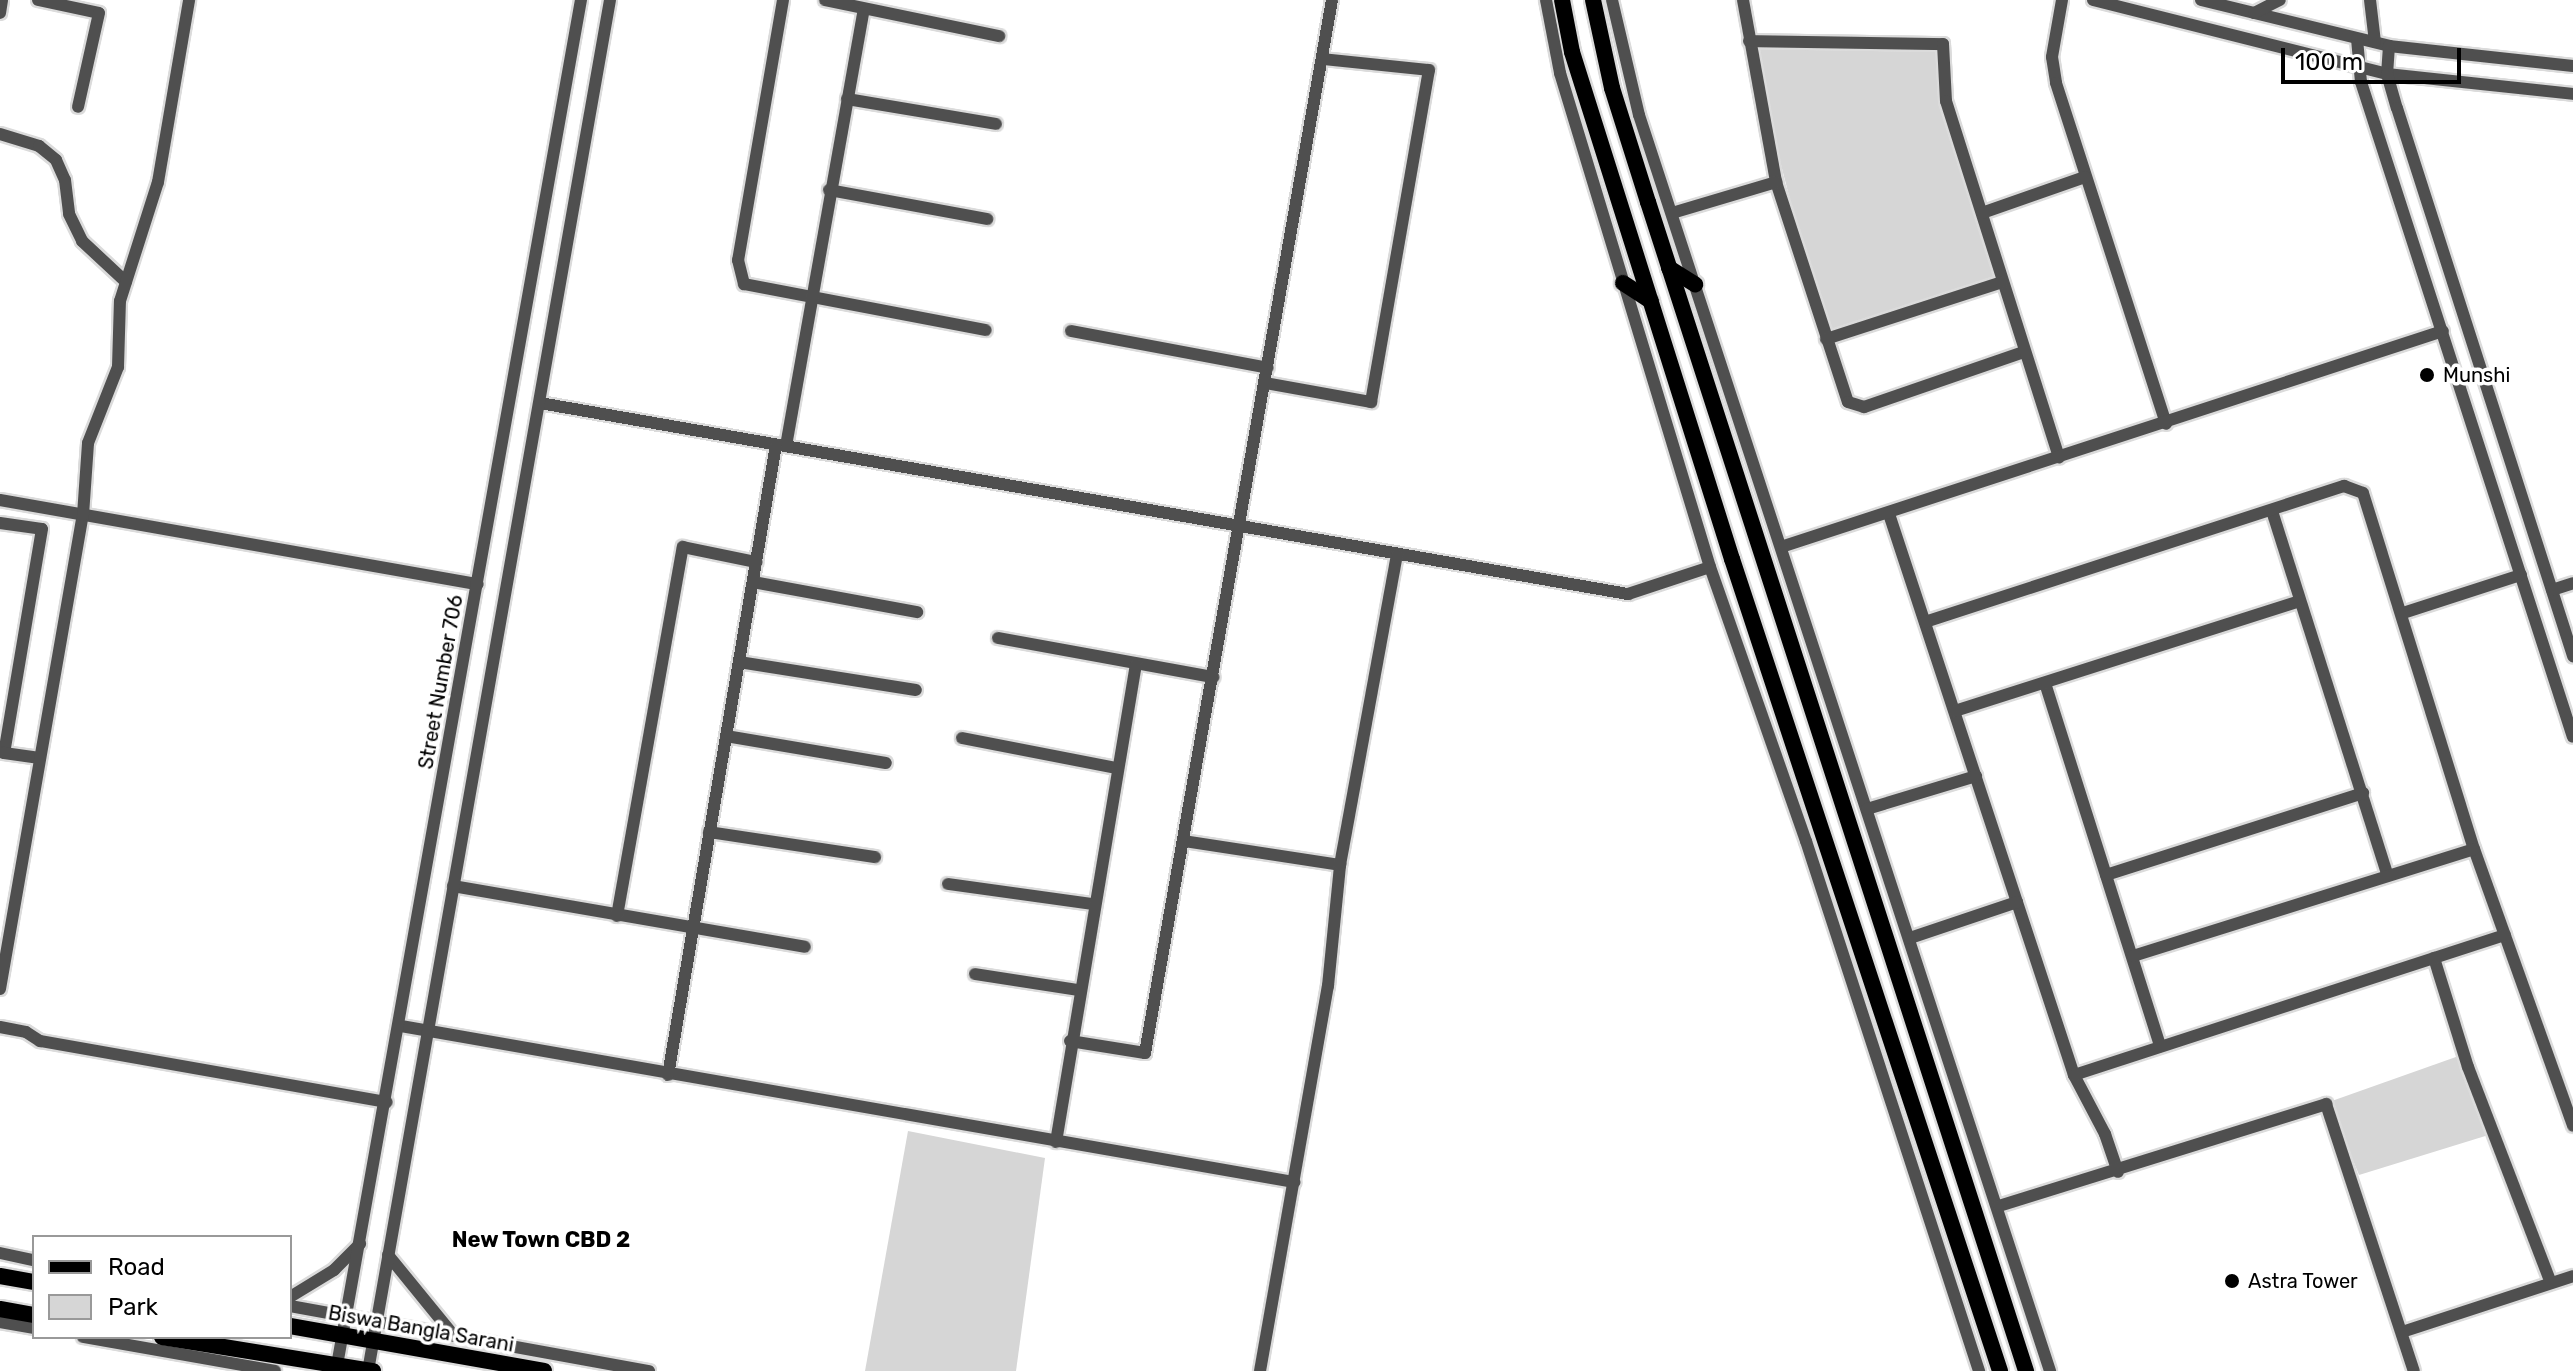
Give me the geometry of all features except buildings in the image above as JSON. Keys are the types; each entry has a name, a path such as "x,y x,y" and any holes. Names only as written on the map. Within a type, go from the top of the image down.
{"main road":[{"path":"1562,0 1572,52 1651,301 2000,1371"},
{"path":"1593,0 1612,88 2026,1371"},
{"path":"1669,268 1695,284"},
{"path":"1623,283 1651,301"},
{"path":"0,1276 32,1282"},
{"path":"0,1309 32,1315"},
{"name":"Biswa Bangla Sarani","path":"292,1326 544,1371"},
{"path":"173,1339 369,1371"}],"street":[{"path":"0,13 2,0"},
{"path":"38,0 99,13 78,107"},
{"path":"0,989 83,515 88,443 118,367 117,330 126,282 158,182 189,0"},
{"name":"Street Number 706","path":"337,1368 401,1026 581,0"},
{"path":"369,1371 610,0"},
{"path":"783,0 738,273 744,284 986,330"},
{"path":"825,0 999,36"},
{"path":"1070,1041 1145,1053 1332,0"},
{"path":"1546,0 1560,73 1710,567 1806,841 1979,1371"},
{"path":"1612,0 1626,68 1672,213 1784,546 2050,1371"},
{"path":"1743,0 1776,182 1845,398 1859,407 2024,352"},
{"path":"2062,0 2052,57 2085,177 2166,424"},
{"path":"2093,0 2387,74 2573,94"},
{"path":"2201,0 2389,46 2573,66"},
{"path":"2254,13 2280,0"},
{"path":"2370,0 2375,42"},
{"path":"668,1075 756,562 864,10"},
{"path":"2357,39 2357,67 2573,737"},
{"path":"1749,41 1943,44 1946,101 2059,457"},
{"path":"2389,46 2387,74 2573,656"},
{"path":"1265,383 1371,402 1377,372 1429,70 1323,59"},
{"path":"847,99 996,124"},
{"path":"0,134 39,146 56,160 65,180 69,214 82,241 126,282"},
{"path":"1982,213 2085,177"},
{"path":"1672,213 1776,182"},
{"path":"829,190 987,219"},
{"path":"1826,339 2002,282"},
{"path":"1071,331 1268,368"},
{"path":"1784,546 2166,424 2443,331"},
{"path":"540,403 1628,594 1648,592 1710,567"},
{"path":"1925,622 2344,486 2363,493 2403,613 2474,849 2573,1125"},
{"path":"0,500 478,584"},
{"path":"2272,511 2387,874"},
{"path":"1889,514 2074,1075 2105,1134 2118,1172"},
{"path":"0,523 42,529 2,752 40,758"},
{"path":"617,916 683,547 756,562"},
{"path":"1260,1371 1328,986 1340,865 1397,555"},
{"path":"2403,613 2521,575"},
{"path":"753,582 917,612"},
{"path":"2552,590 2573,583"},
{"path":"1955,711 2299,601"},
{"path":"2544,645 2567,637"},
{"path":"998,638 1213,677"},
{"path":"739,662 916,690"},
{"path":"1056,1142 1078,990 1136,665"},
{"path":"2045,683 2160,1046"},
{"path":"726,736 886,763"},
{"path":"962,738 1116,768"},
{"path":"1867,809 1976,776"},
{"path":"2106,875 2363,793"},
{"path":"709,832 875,857"},
{"path":"1184,841 1340,865"},
{"path":"2133,956 2474,849"},
{"path":"948,884 1093,904"},
{"path":"453,886 805,947"},
{"path":"1910,938 2017,902"},
{"path":"2074,1075 2505,935"},
{"path":"2434,958 2468,1067 2551,1283"},
{"path":"975,974 1078,990"},
{"path":"401,1026 1294,1182"},
{"path":"0,1027 26,1032 40,1041 387,1102"},
{"path":"1999,1206 2118,1172 2326,1104 2414,1371"},
{"path":"292,1296 334,1270 361,1242"},
{"path":"0,1253 32,1260"},
{"path":"388,1255 435,1317 458,1338"},
{"path":"2402,1332 2573,1276"},
{"path":"292,1306 649,1371"},
{"path":"0,1322 32,1328"},
{"path":"94,1339 273,1371"}],"green space":[{"path":"1749,41 1943,44 1946,122 2002,282 1826,339"},
{"path":"2470,1052 2495,1133 2359,1175 2329,1102"},
{"path":"908,1131 1045,1158 1016,1371 865,1371"}],"place":[{"name":"Munshi","path":"2427,375"},
{"name":"Astra Tower","path":"2232,1281"}],"district":[{"name":"New Town CBD 2","path":"541,1240"}]}
